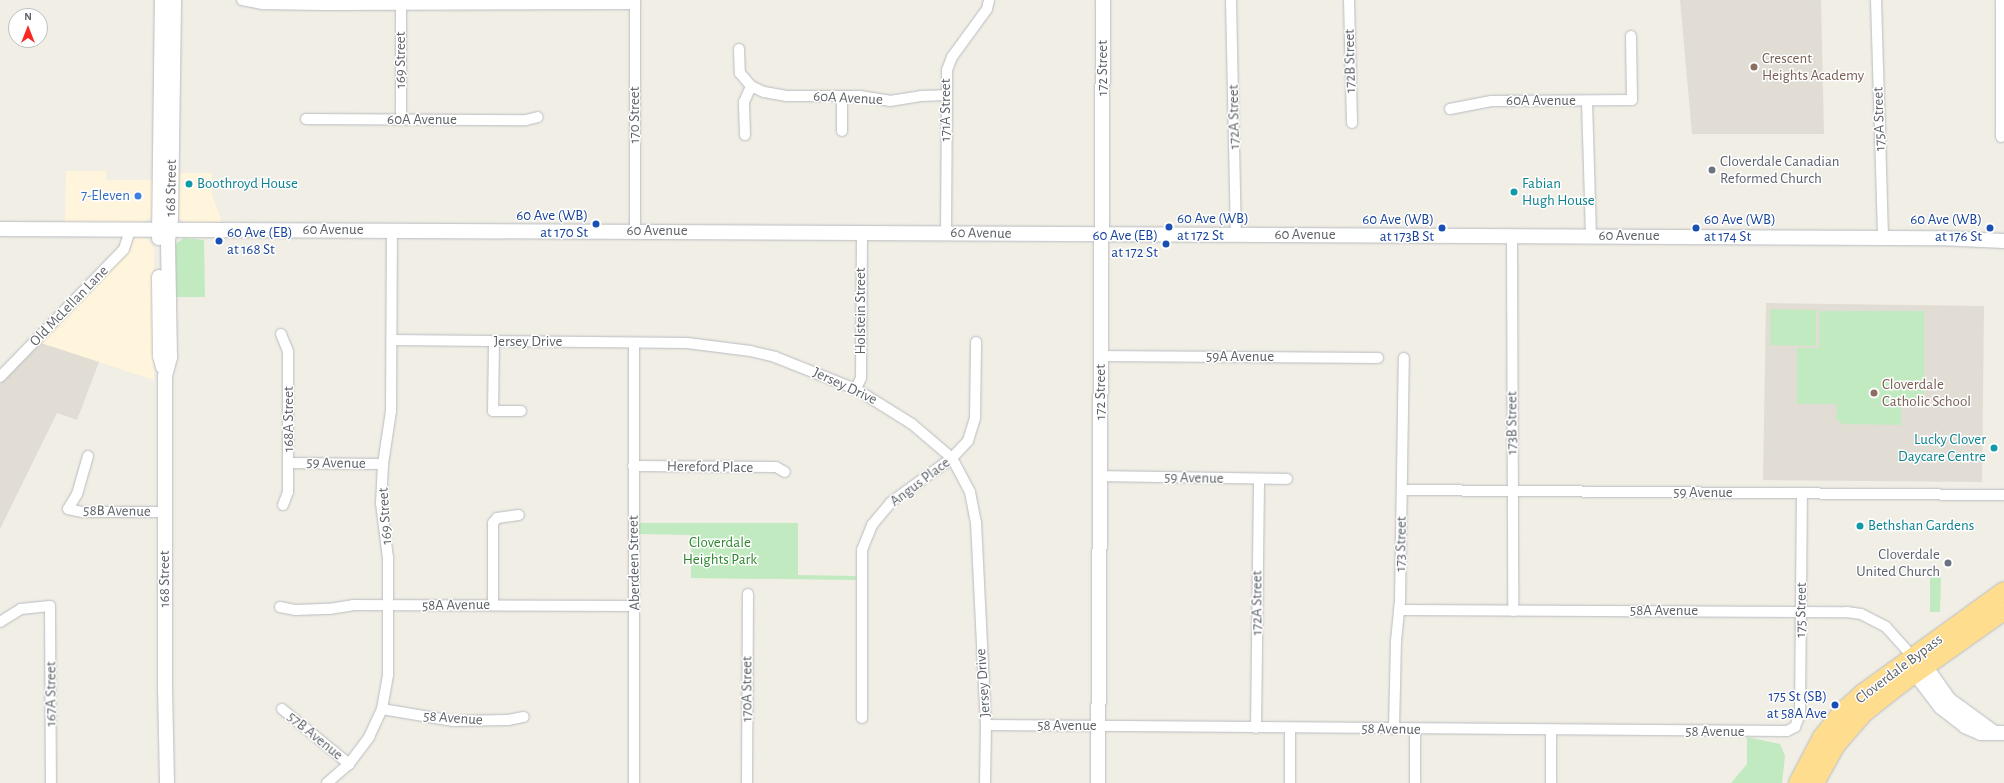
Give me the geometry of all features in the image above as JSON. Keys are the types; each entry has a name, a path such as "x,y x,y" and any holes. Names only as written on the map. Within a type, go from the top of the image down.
{"highway":[{"name":"Cloverdale Bypass","path":"1815,783 1836,745 1853,724 1918,665 2004,591"},
{"name":"Cloverdale Bypass","path":"1798,783 1814,751 1842,712 1876,682 1918,665 2004,610"}],"street":[{"name":"168 Street","path":"162,0 165,230"},
{"path":"168,0 169,49 174,66"},
{"name":"168 Street","path":"167,783 165,376 160,356 174,66 174,0"},
{"path":"242,0 272,4 533,1 635,2"},
{"name":"171A Street","path":"946,233 947,70 952,57 987,9 989,0"},
{"name":"172 Street","path":"1098,783 1103,235 1103,0"},
{"name":"172A Street","path":"1231,0 1236,234"},
{"name":"172B Street","path":"1349,0 1352,123"},
{"name":"175A Street","path":"1876,0 1883,238"},
{"path":"2001,0 2001,137"},
{"name":"170 Street","path":"635,2 635,231"},
{"name":"169 Street","path":"401,3 401,120"},
{"name":"60A Avenue","path":"1450,109 1491,101 1632,100 1631,36"},
{"path":"740,49 740,73 751,86 744,102 745,135"},
{"name":"60A Avenue","path":"751,86 764,92 786,96 842,96 890,101 921,96 946,95"},
{"path":"842,96 842,131"},
{"path":"1586,101 1591,236"},
{"name":"60A Avenue","path":"306,119 526,120 538,117"},
{"name":"60 Avenue","path":"0,229 1883,238 1962,238 2004,234"},
{"name":"Old McLellan Lane","path":"0,377 124,249 130,230"},
{"name":"169 Street","path":"327,783 349,764 369,737 382,709 388,675 387,547 381,503 383,464 391,411 392,230"},
{"name":"Holstein Street","path":"856,389 861,378 862,232"},
{"name":"173B Street","path":"1512,236 1513,611"},
{"name":"60 Avenue","path":"1962,238 1976,241 2004,241"},
{"name":"168A Street","path":"281,334 288,351 289,463 288,492 283,505"},
{"name":"Jersey Drive","path":"392,340 687,343 750,351 782,360 856,389 912,424 952,458 970,492 976,522 986,725 986,783"},
{"path":"494,342 493,410 521,411"},
{"name":"Aberdeen Street","path":"634,342 634,783"},
{"name":"Angus Place","path":"862,718 862,550 872,525 891,502 952,458 968,441 975,418 976,342"},
{"name":"59A Avenue","path":"1101,356 1378,358"},
{"name":"173 Street","path":"1394,730 1399,610 1404,358"},
{"name":"58B Avenue","path":"88,456 77,494 68,509 82,512 166,512"},
{"name":"59 Avenue","path":"289,463 383,464"},
{"name":"Hereford Place","path":"634,466 776,467 786,472"},
{"name":"59 Avenue","path":"1100,476 1287,479"},
{"name":"172A Street","path":"1256,728 1259,479"},
{"name":"59 Avenue","path":"1402,490 2004,495"},
{"name":"175 Street","path":"1795,727 1800,714 1802,493"},
{"path":"493,605 493,523 498,518 519,515"},
{"name":"170A Street","path":"747,783 748,594"},
{"name":"58A Avenue","path":"280,607 329,609 346,606 388,605 633,606"},
{"name":"167A Street","path":"0,622 21,609 50,606 51,783"},
{"name":"58A Avenue","path":"1399,610 1847,612 1866,616 1895,634 1918,665"},
{"path":"1918,665 1941,707 1965,726 1981,733 1999,732"},
{"name":"57B Avenue","path":"282,709 349,764"},
{"name":"58 Avenue","path":"382,709 453,721 508,720 524,717"},
{"name":"58 Avenue","path":"986,725 1394,730 1779,732 1795,727"},
{"path":"1290,728 1290,783"},
{"path":"1415,730 1415,783"},
{"path":"1551,731 1551,783"}],"shaded area":[{"name":"Crescent Heights Academy","path":"1680,0 1821,0 1824,134 1692,134"},
{"path":"66,171 106,171 106,180 153,180 152,217 141,223 65,223"},
{"path":"176,173 212,173 212,196 221,218 220,222 186,223 179,219"},
{"path":"133,237 147,238 154,249 154,380 41,343 125,252"},
{"name":"Cloverdale Catholic School","path":"1766,303 1984,306 1982,482 1763,480"},
{"path":"41,343 99,362 77,420 57,413 0,529 0,384"}],"green space":[{"path":"184,238 204,240 205,297 175,297 174,245"},
{"path":"1770,309 1816,310 1816,346 1770,345"},
{"path":"1819,311 1924,311 1924,404 1869,404 1901,405 1901,425 1843,424 1836,419 1837,404 1797,404 1797,348 1819,348"},
{"name":"Cloverdale Heights Park","path":"639,523 798,523 798,575 856,576 856,580 691,578 691,535 639,534"},
{"path":"1930,576 1941,576 1940,612 1930,612"},
{"path":"1747,737 1780,744 1785,756 1782,783 1731,783 1747,764"}],"place":[{"name":"Crescent Heights Academy","path":"1754,67"},
{"name":"Cloverdale Canadian Reformed Church","path":"1712,170"},
{"name":"Boothroyd House","path":"189,184"},
{"name":"Fabian Hugh House","path":"1514,192"},
{"name":"7-Eleven","path":"138,196"},
{"name":"60 Ave (WB) at 170 St","path":"596,224"},
{"name":"60 Ave (WB) at 172 St","path":"1169,227"},
{"name":"60 Ave (WB) at 173B St","path":"1442,228"},
{"name":"60 Ave (WB) at 174 St","path":"1696,228"},
{"name":"60 Ave (WB) at 176 St","path":"1990,228"},
{"name":"60 Ave (EB) at 168 St","path":"219,241"},
{"name":"60 Ave (EB) at 172 St","path":"1166,244"},
{"name":"Cloverdale Catholic School","path":"1874,393"},
{"name":"Lucky Clover Daycare Centre","path":"1994,448"},
{"name":"Bethshan Gardens","path":"1860,526"},
{"name":"Cloverdale United Church","path":"1948,563"},
{"name":"175 St (SB) at 58A Ave","path":"1835,705"}]}
